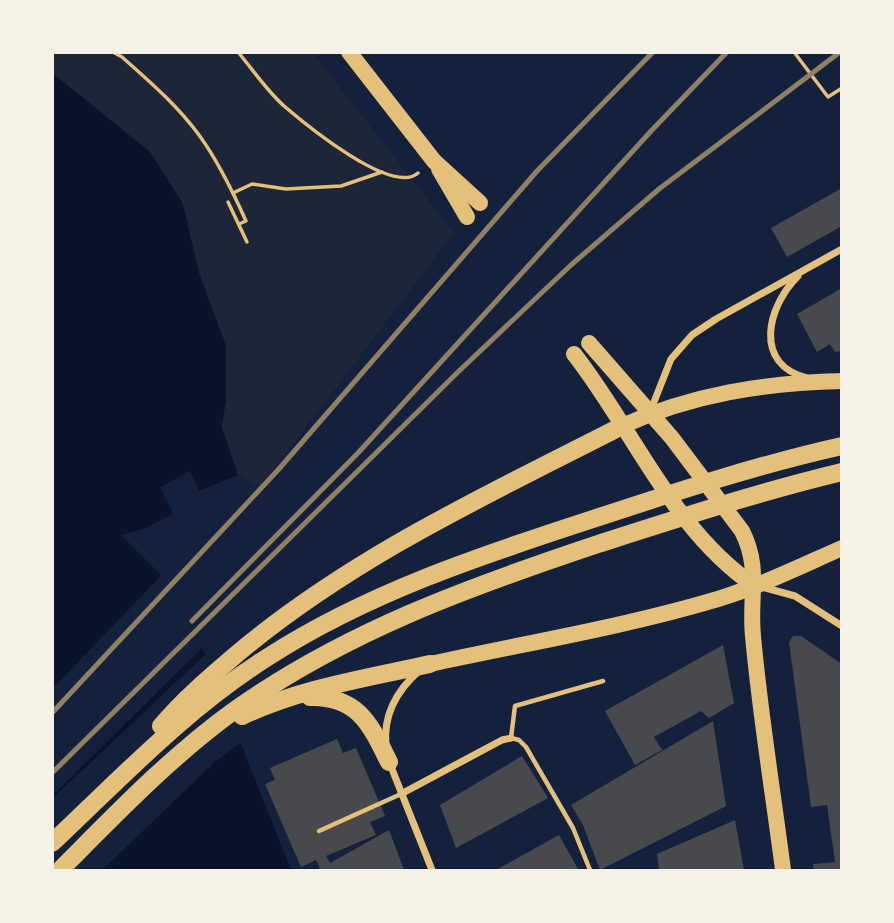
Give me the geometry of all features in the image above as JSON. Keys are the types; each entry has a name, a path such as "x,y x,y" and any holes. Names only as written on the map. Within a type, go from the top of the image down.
{"highway":[{"path":"52,843 106,790 164,722 226,674 285,616 363,563 462,507 622,426"},
{"path":"226,674 268,657 331,621 464,563 702,484 842,446"},
{"path":"60,870 177,757 303,666 344,642 442,599 542,563 718,505 842,472"},
{"path":"234,715 324,688 430,664"},
{"path":"282,700 330,697 349,704 372,729 389,762"}],"main road":[{"path":"349,52 435,161 480,202"},
{"path":"435,161 449,190 467,217"},
{"path":"589,343 679,448 742,531 752,554 755,586 752,603 753,637 783,870"},
{"path":"575,354 646,463 702,539 726,564 755,586"},
{"path":"622,426 650,413 725,391 768,385 842,381"},
{"path":"430,664 718,599 842,548"}],"street":[{"path":"650,413 671,359 692,335 842,249"},
{"path":"806,269 788,287 776,309 771,323 772,344 778,358 788,370 803,377 823,381"},
{"path":"755,586 795,596 842,626"},
{"path":"430,664 411,679 391,706 386,728 389,762 432,870"},
{"path":"401,794 502,740 511,738"}],"lane":[{"path":"590,870 573,828 526,747 519,740 511,738 515,706 603,681"},
{"path":"319,831 401,794"}],"path":[{"path":"113,52 166,97 200,136 246,221 239,225"},
{"path":"238,52 282,104 344,153 400,178 418,173"},
{"path":"794,52 828,97 842,88"},
{"path":"233,193 252,184 286,189 341,186 382,172"},
{"path":"228,202 247,242"}],"shaded area":[{"path":"52,53 313,53 454,233 260,487 238,475 221,427 226,400 226,346 199,273 183,204 150,152 53,73"},
{"path":"52,73 150,152 183,204 199,273 226,346 226,400 222,427 238,475 199,491 190,471 160,487 173,514 144,529 121,535 159,573 207,658 291,870 53,870"}],"pier":[{"path":"163,574 204,646 53,795 53,688"},
{"path":"208,652 243,741 217,760 102,870 53,870 53,798"}],"building":[{"path":"842,188 842,226 787,257 771,228"},
{"path":"842,288 842,351 835,352 830,344 817,352 797,314"},
{"path":"793,636 801,636 842,664 842,870 814,870 813,864 835,862 827,805 811,807 789,642"},
{"path":"723,645 734,703 709,718 701,711 654,737 662,750 635,765 605,711"},
{"path":"713,721 726,806 600,870 583,825 571,805"},
{"path":"337,739 343,753 356,748 385,816 370,822 376,835 326,856 330,863 389,830 404,870 316,870 320,868 316,860 301,867 265,784 275,780 270,768"},
{"path":"522,756 548,798 456,848 440,805"},
{"path":"735,820 744,870 659,870 657,854"},
{"path":"559,835 578,869 496,870"}],"railway":[{"path":"52,713 278,470 537,171 653,52"},
{"path":"192,621 358,453 652,130 727,52"},
{"path":"52,773 458,372 571,265 659,189 840,52"}]}
